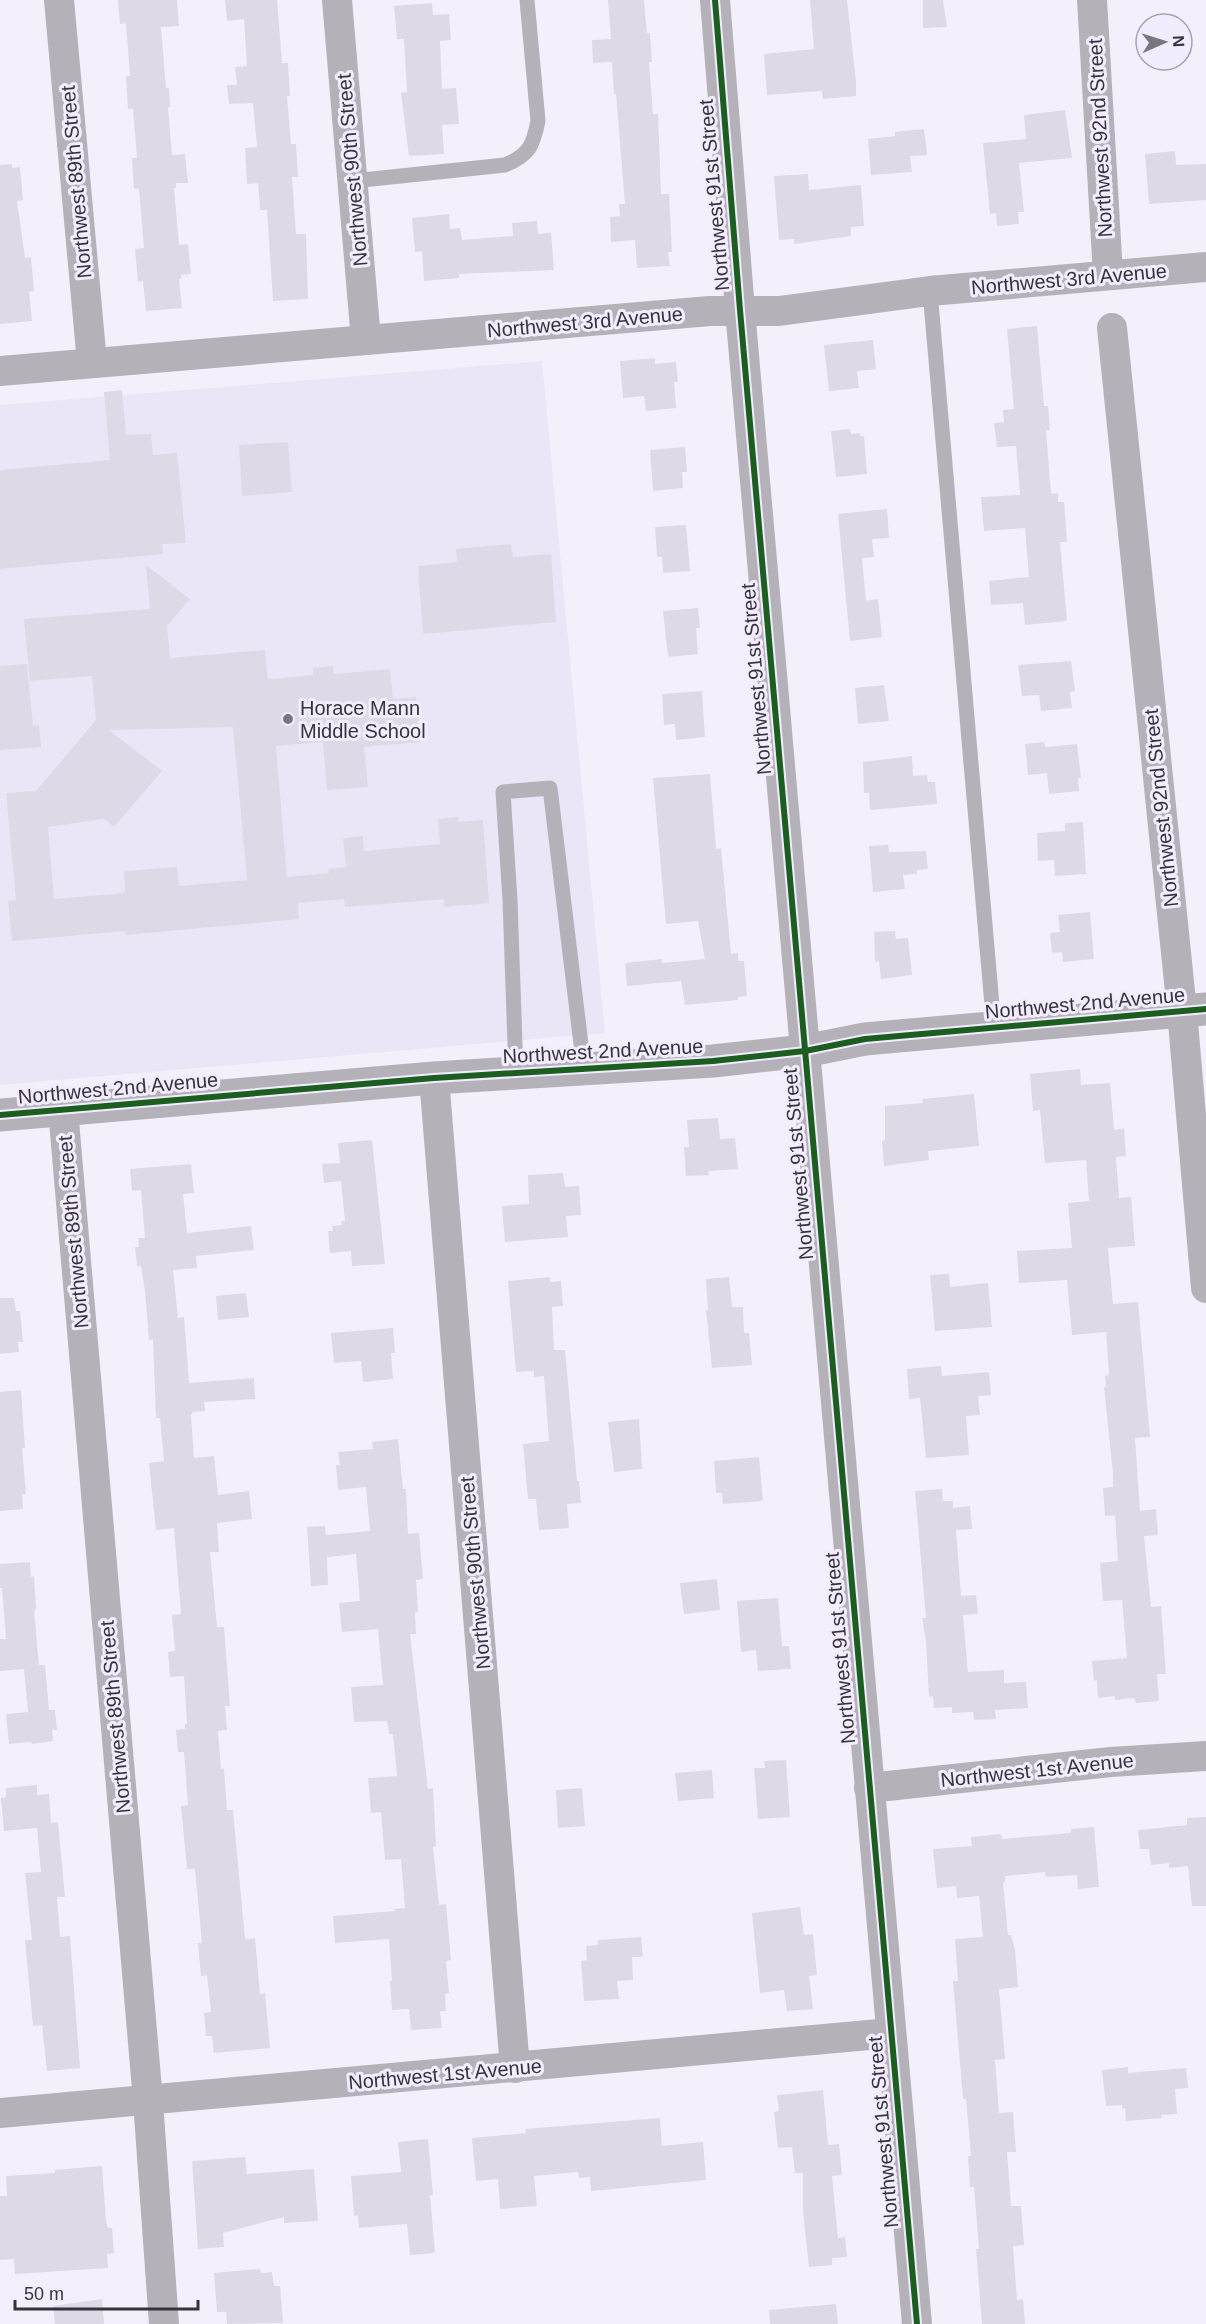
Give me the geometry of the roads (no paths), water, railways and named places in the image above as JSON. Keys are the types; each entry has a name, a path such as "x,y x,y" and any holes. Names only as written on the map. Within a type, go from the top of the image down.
{"street":[{"name":"Northwest 89th Street","path":"59,0 92,363"},
{"name":"Northwest 90th Street","path":"337,0 366,340"},
{"name":"Northwest 91st Street","path":"715,0 740,310 917,2324"},
{"name":"Northwest 92nd Street","path":"1092,0 1108,275"},
{"name":"Northwest 3rd Avenue","path":"0,371 710,311 779,310 930,291 1206,267"},
{"name":"Northwest 92nd Street","path":"1112,328 1194,1010 1206,1288"},
{"name":"Northwest 2nd Avenue","path":"0,1114 434,1078 713,1061 805,1051 865,1039 1194,1010"},
{"name":"Northwest 90th Street","path":"434,1078 515,2068"},
{"name":"Northwest 89th Street","path":"63,1109 148,2101 164,2324"},
{"name":"Northwest 1st Avenue","path":"869,1788 1111,1762 1206,1756"},
{"name":"Northwest 1st Avenue","path":"0,2113 891,2033"}],"lane":[{"path":"353,181 494,167 519,159 529,150 538,121 527,0"},
{"path":"930,291 994,1028"},
{"path":"516,1073 510,900 502,792 550,788 584,1069"}],"place":[{"name":"Horace Mann Middle School","path":"288,719"}]}
